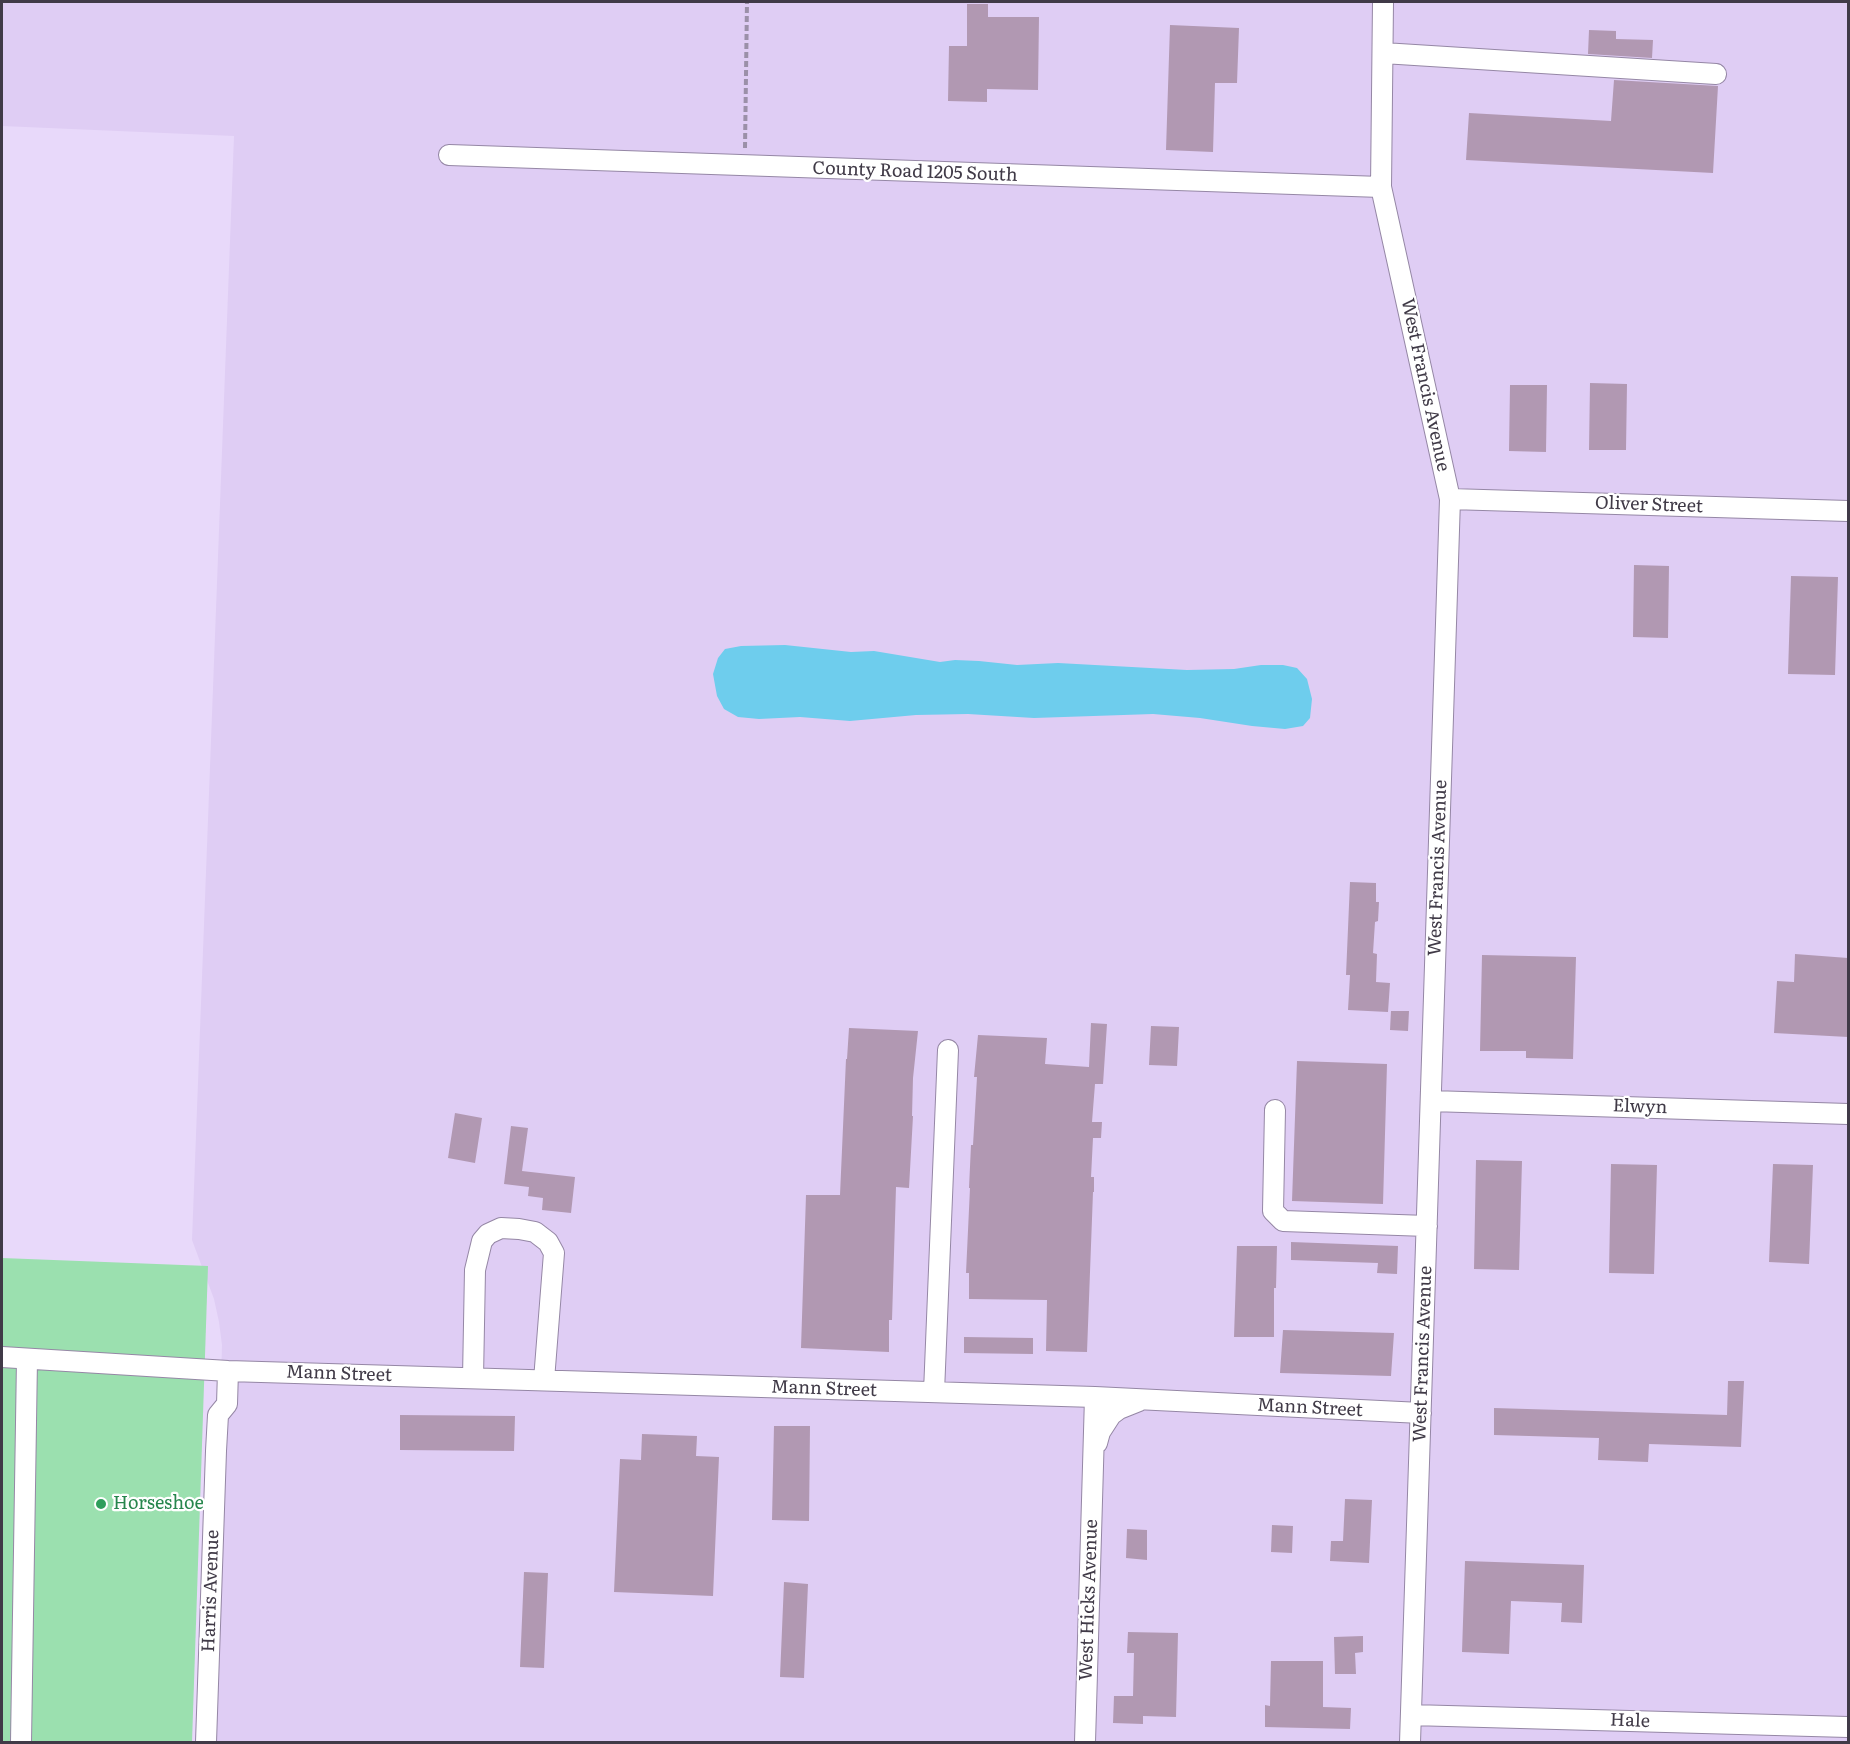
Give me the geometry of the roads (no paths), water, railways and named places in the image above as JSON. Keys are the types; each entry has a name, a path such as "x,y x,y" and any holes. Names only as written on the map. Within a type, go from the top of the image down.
{"street":[{"name":"West Francis Avenue","path":"1383,2 1381,188 1450,499 1410,1743"},
{"path":"1383,53 1716,74"},
{"name":"County Road 1205 South","path":"449,155 1381,188"},
{"name":"Oliver Street","path":"1450,499 1848,511"},
{"path":"934,1392 948,1050"},
{"name":"Elwyn","path":"1431,1101 1848,1114"},
{"path":"1275,1110 1273,1211 1283,1221 1427,1226"},
{"path":"473,1378 476,1270 482,1241 488,1234 501,1228 535,1233 548,1242 554,1253 544,1380"},
{"name":"Mann Street","path":"2,1358 228,1371 1154,1399 1421,1413"},
{"path":"21,1743 27,1359"},
{"name":"Harris Avenue","path":"206,1743 218,1415 227,1404 228,1371"},
{"name":"West Hicks Avenue","path":"1085,1743 1095,1397"},
{"name":"West Hicks Avenue","path":"1093,1457 1100,1432 1111,1415 1130,1403 1154,1399"},
{"name":"Hale","path":"1411,1715 1848,1727"}],"water":[{"path":"785,645 851,652 874,651 940,662 955,660 1017,665 1058,663 1187,670 1283,665 1297,668 1307,679 1312,699 1310,718 1303,726 1285,729 1153,714 1034,718 968,714 916,715 850,721 800,717 759,719 738,717 724,709 717,696 713,674 718,658 725,649 741,646"}],"place":[{"name":"Horseshoe","path":"101,1504"}]}
